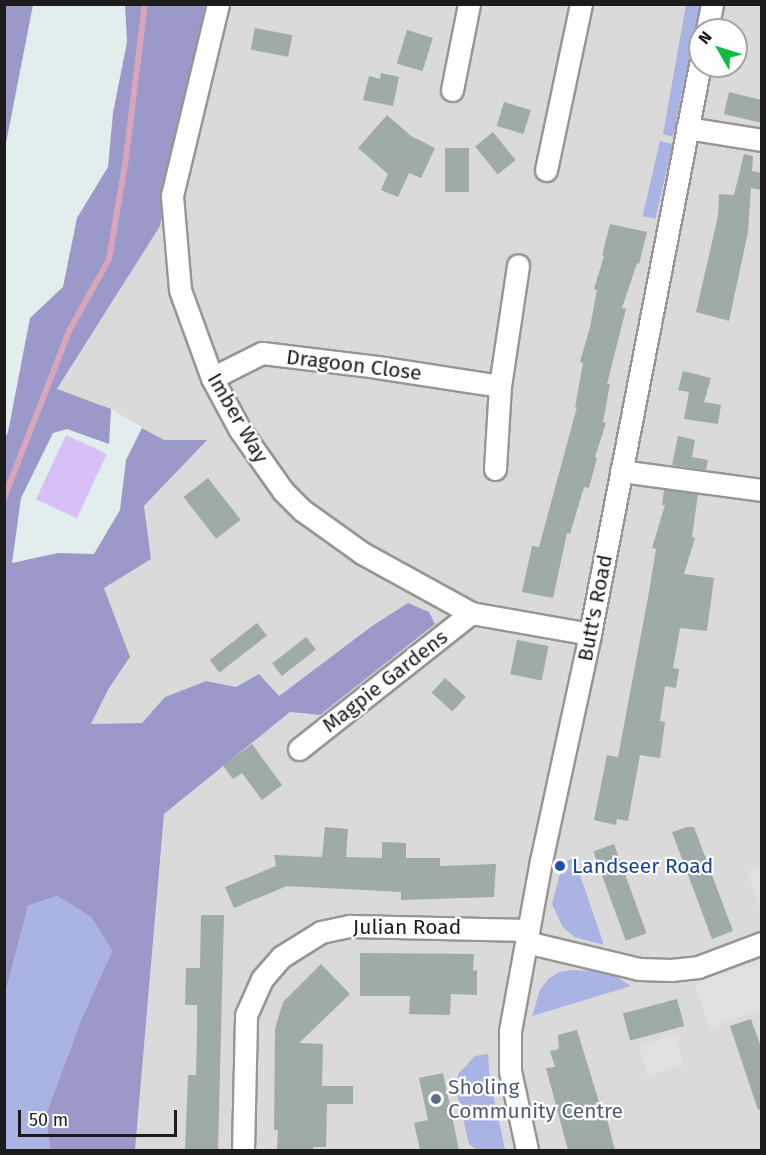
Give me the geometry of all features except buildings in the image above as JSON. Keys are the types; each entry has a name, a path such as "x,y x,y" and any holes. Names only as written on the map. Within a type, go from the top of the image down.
{"street":[{"name":"Imber Way","path":"218,4 172,196 180,290 212,378 240,430 283,491 302,510 362,553 471,613 590,634"},
{"path":"452,90 469,4"},
{"path":"546,170 581,4"},
{"name":"Butt's Road","path":"527,1150 510,1071 510,1031 527,936 590,634 697,78"},
{"path":"687,128 762,140"},
{"path":"495,469 500,386 518,265"},
{"name":"Dragoon Close","path":"212,378 262,354 377,367 500,386"},
{"path":"621,471 762,490"},
{"name":"Magpie Gardens","path":"299,749 471,613"},
{"name":"Julian Road","path":"243,1150 246,1015 262,978 281,957 321,932 350,926 494,927 527,936"},
{"path":"527,936 622,966 671,970 698,967 762,943"}],"shaded area":[{"path":"4,5 33,5 5,148"},
{"path":"125,5 205,5 160,226 57,389 111,409 109,444 67,429 53,433 21,498 12,563 58,553 94,554 120,510 126,460 142,428 164,440 207,440 144,506 151,559 104,588 130,657 109,688 91,724 142,723 165,697 206,681 236,687 259,674 279,696 372,626 408,603 429,612 435,624 320,715 290,712 164,814 135,1150 50,1150 46,1114 81,1020 112,951 91,917 57,896 28,906 5,995 5,438 30,318 63,287 77,218 108,167 113,113 127,42"},
{"path":"205,5 761,5 761,1150 135,1150 164,814 290,712 308,715 372,626 278,696 206,681 165,697 142,723 91,724 109,688 130,657 104,588 151,559 144,507 206,440 164,440 111,409 57,390 160,226"},
{"path":"686,5 700,5 697,18 688,18 688,64 673,137 663,134"},
{"path":"660,141 673,144 655,219 643,216"},
{"path":"66,435 107,454 77,518 36,499"},
{"path":"574,858 604,945 574,937 562,926 552,904 563,862"},
{"path":"762,866 761,913 747,872"},
{"path":"57,896 91,917 112,951 81,1020 46,1114 50,1150 5,1150 5,995 28,906"},
{"path":"761,959 761,1009 710,1028 694,984"},
{"path":"572,970 615,976 631,986 532,1016 540,990 548,979 559,972"},
{"path":"677,1036 684,1066 646,1075 639,1045"},
{"path":"488,1054 490,1081 505,1149 501,1150 477,1150 469,1144 457,1092 458,1074 475,1056"}],"waterway":[{"path":"4,498 69,331 109,259 126,158 145,4"}],"place":[{"name":"Landseer Road","path":"560,866"},
{"name":"Sholing Community Centre","path":"436,1099"}]}
